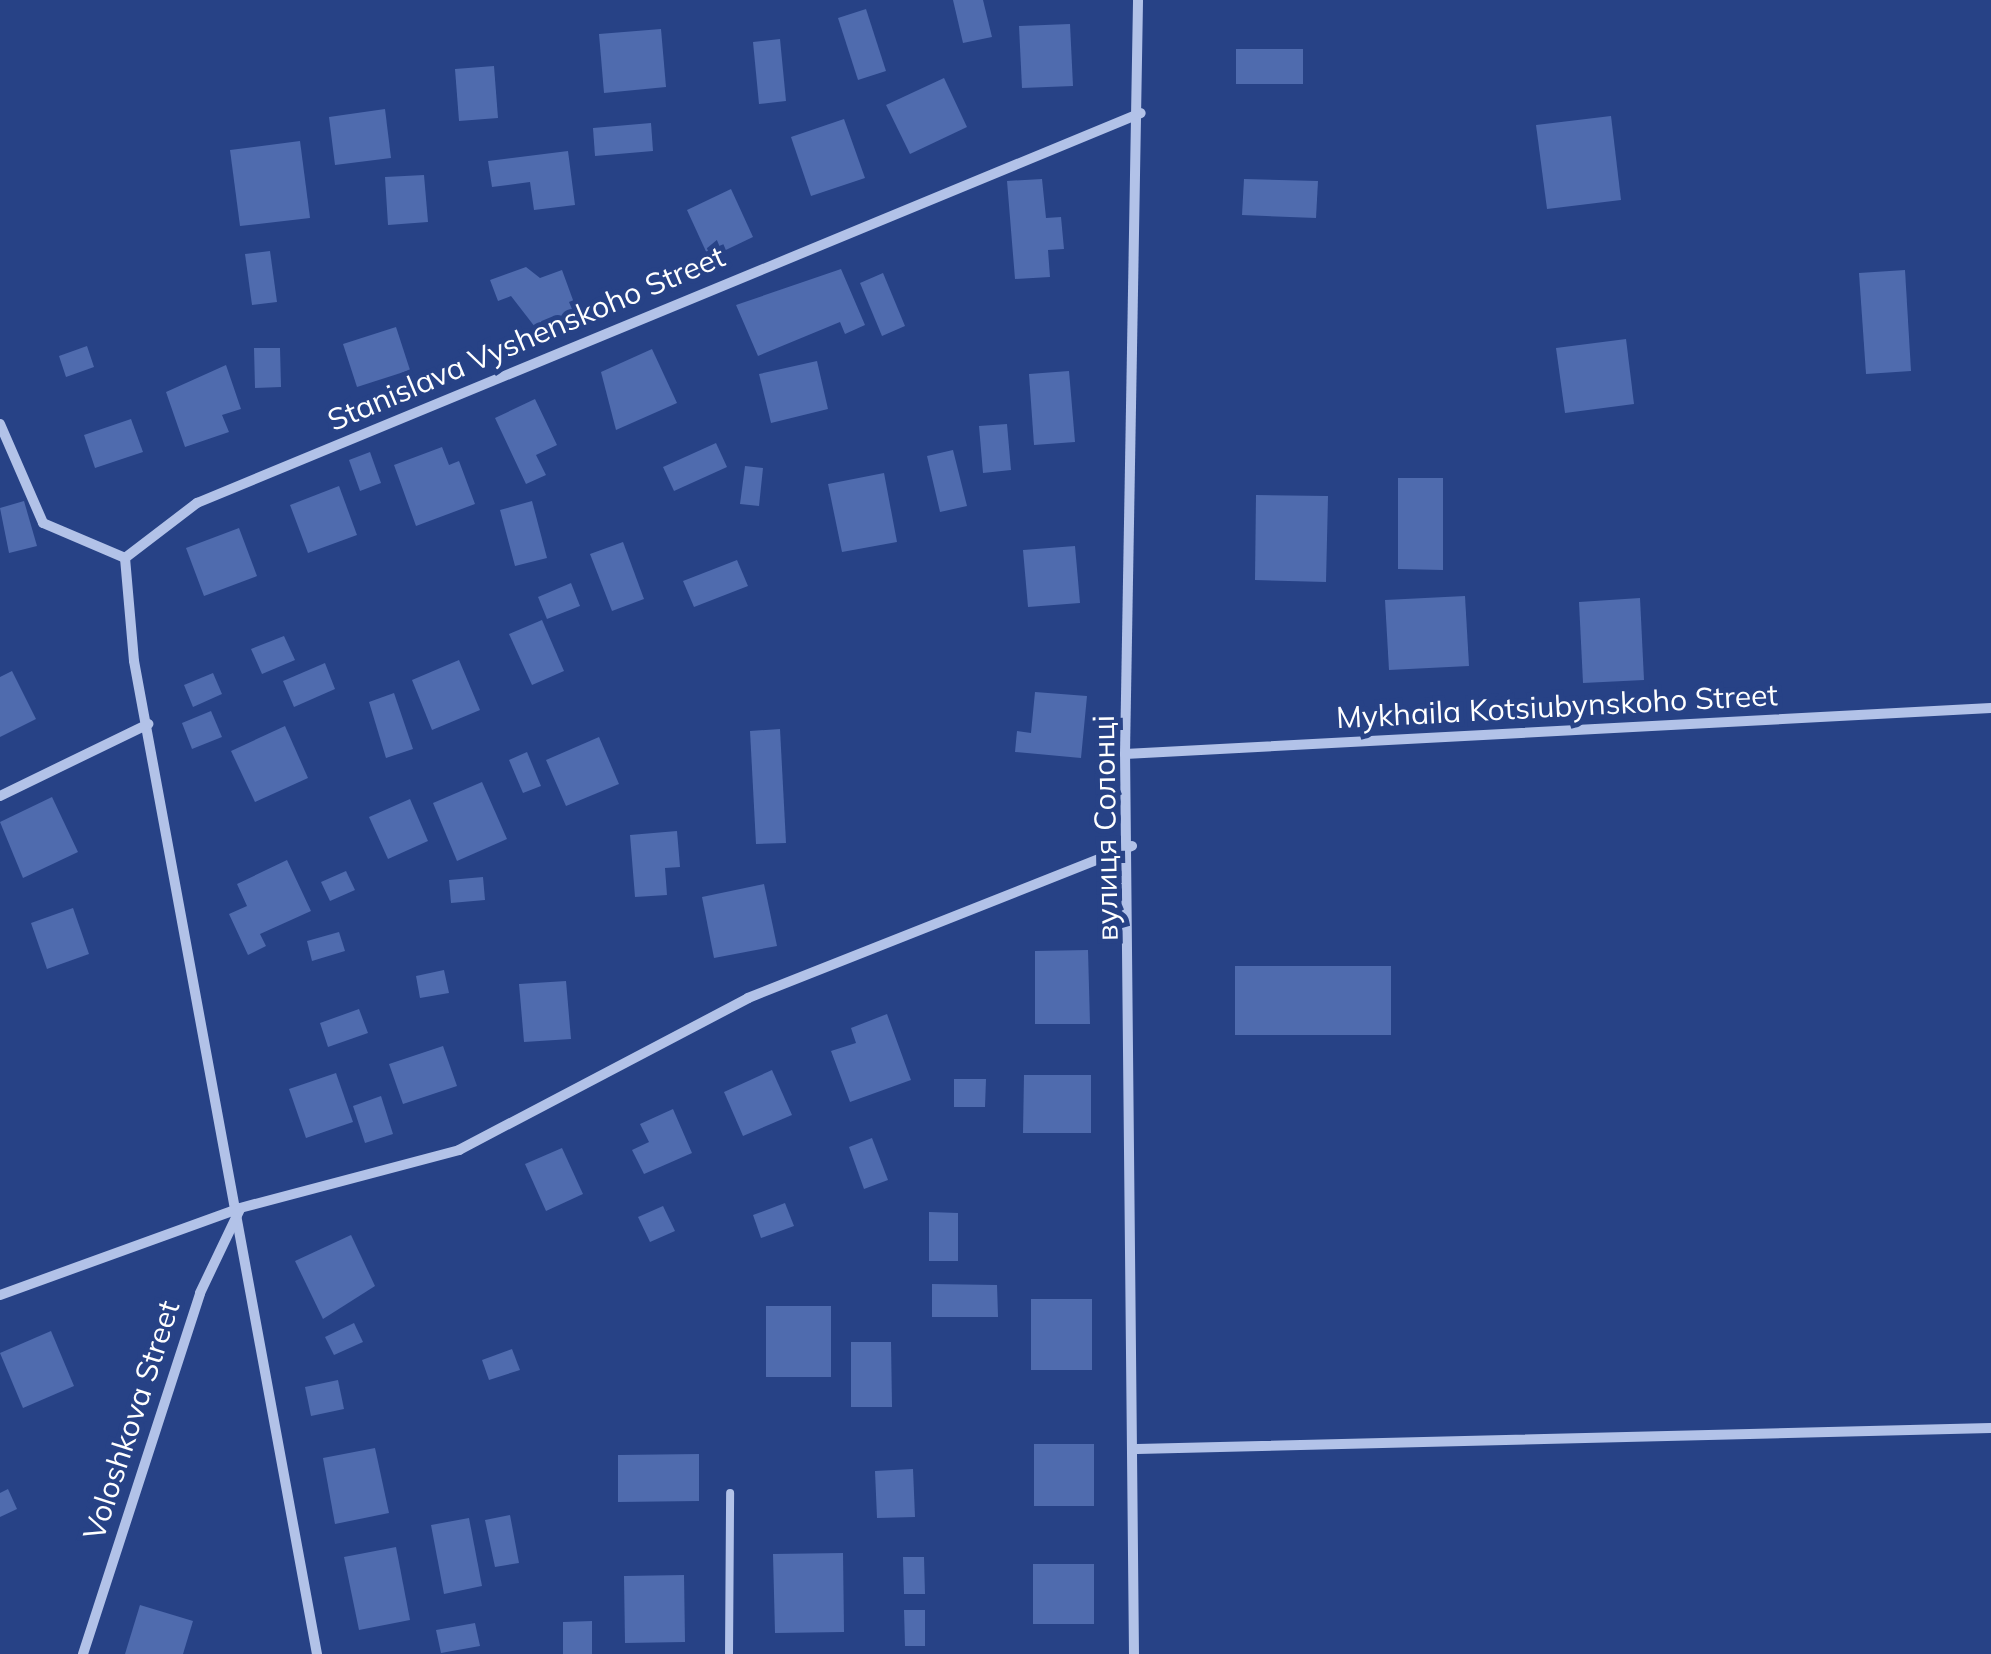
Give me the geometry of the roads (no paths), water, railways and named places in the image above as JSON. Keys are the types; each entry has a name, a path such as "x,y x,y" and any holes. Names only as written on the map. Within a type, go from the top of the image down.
{"street":[{"name":"вулиця Солонці","path":"1134,1654 1137,1449 1132,846 1125,754 1141,112 1138,0"},
{"name":"Stanislava Vyshenskoho Street","path":"125,558 196,503 1141,112"},
{"path":"0,424 43,523 125,558 148,724 240,1208 317,1654"},
{"name":"Mykhaila Kotsiubynskoho Street","path":"1125,754 1991,708"},
{"path":"0,796 148,724"},
{"path":"0,1296 240,1208 459,1150 748,998 1132,846"},
{"name":"Voloshkova Street","path":"83,1654 200,1293 240,1208"},
{"path":"1137,1449 1991,1428"}],"lane":[{"path":"730,1493 730,1654"}]}
